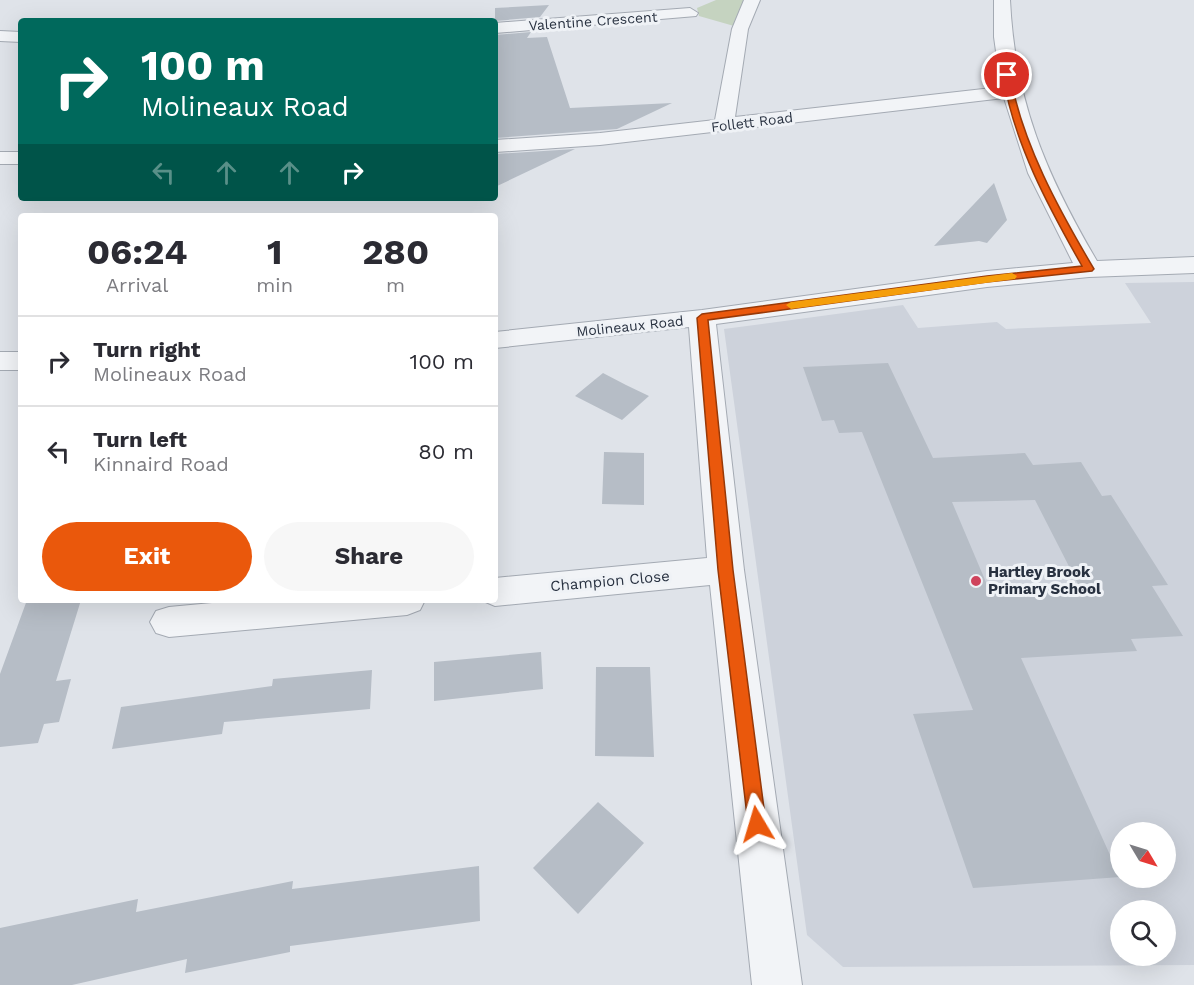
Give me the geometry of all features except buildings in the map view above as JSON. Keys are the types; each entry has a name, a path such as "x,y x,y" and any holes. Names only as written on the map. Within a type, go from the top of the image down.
{"street":[{"path":"724,125 740,29 752,0"},
{"path":"1002,0 1001,39 1009,92 1029,148 1058,216 1089,269"},
{"name":"Valentine Crescent","path":"498,28 700,10 740,29"},
{"path":"0,36 18,37"},
{"name":"Follett Road","path":"498,146 600,139 1009,92"},
{"path":"0,158 18,158"},
{"name":"Molineaux Road","path":"498,340 702,318 987,279 1089,269 1194,265"},
{"path":"702,318 726,570 777,985"},
{"path":"0,361 18,361"},
{"name":"Champion Close","path":"498,592 726,570"},
{"path":"169,622 375,603"}],"shaded area":[{"name":"Hartley Brook Primary School","path":"1194,282 1194,965 1176,965 1176,900 1110,900 1110,965 843,967 807,935 724,329 903,305 918,328 997,322 1006,329 1151,323 1125,283"}],"green space":[{"path":"716,0 745,0 734,26 699,16 697,8"}],"slow traffic":[{"path":"791,305 1012,276"}],"place":[{"name":"Hartley Brook Primary School","path":"976,581"}],"route":[{"path":"757,824 726,570 702,318 987,279 1089,269 1058,216 1029,148 1009,92 1007,75"}]}
